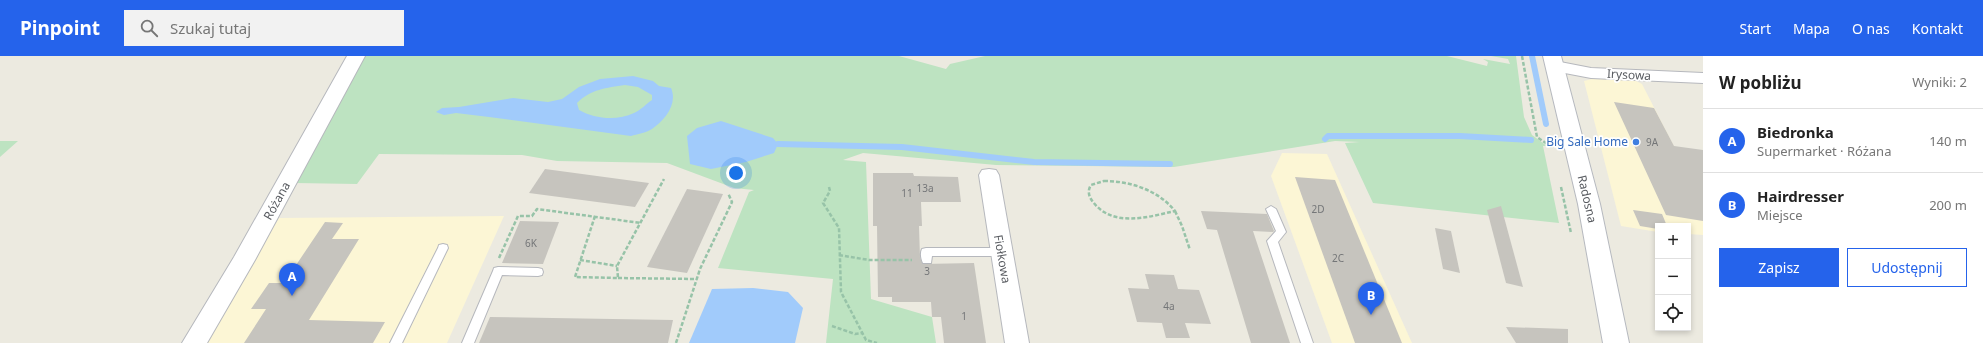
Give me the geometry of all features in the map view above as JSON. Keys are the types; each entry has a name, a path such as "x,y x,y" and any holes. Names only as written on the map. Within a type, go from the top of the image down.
{"street":[{"name":"Różana","path":"194,343 244,260 356,56"},
{"name":"Irysowa","path":"1553,61 1591,73 1703,78"},
{"name":"Radosna","path":"1553,61 1589,204 1616,343"},
{"name":"Fiołkowa","path":"989,175 1017,343"}],"lane":[{"path":"1271,209 1281,232 1272,241 1307,343"},
{"path":"396,343 443,248"},
{"path":"927,260 926,252 1001,252"},
{"path":"468,343 498,271 538,272"}],"path":[{"path":"1522,56 1537,137 1553,148"},
{"path":"618,278 616,266 664,180"},
{"path":"1175,211 1138,218 1107,216 1101,212 1088,192 1093,184 1104,181 1138,186 1158,196 1175,211 1180,219 1190,250"},
{"path":"829,188 830,191 828,197 823,203 839,228 841,292 867,342 877,343"},
{"path":"676,343 700,269 732,202 728,193"},
{"path":"496,264 518,216 532,216 537,209 641,223"},
{"path":"596,216 575,277 697,279"},
{"path":"839,255 869,260"},
{"path":"580,260 616,266"},
{"path":"832,326 855,334 863,333"}],"shaded area":[{"name":"Big Sale Home","path":"1592,79 1634,80 1642,84 1703,203 1703,235 1691,234 1691,223 1655,223 1655,232 1621,226 1584,81"},
{"path":"1282,153 1327,154 1412,343 1332,343 1271,176"},
{"path":"504,216 447,343 204,343 279,218"}],"green space":[{"path":"363,56 899,56 946,69 950,64 985,56 1447,56 1487,66 1488,62 1483,59 1510,64 1508,59 1491,56 1516,56 1524,117 1532,135 1547,146 1543,146 1559,223 1373,203 1345,143 1360,142 1335,141 1174,167 996,165 863,153 843,160 866,162 871,299 932,317 936,343 826,343 833,279 718,268 749,192 754,190 734,188 667,163 557,161 522,155 379,154 357,184 295,183"},
{"path":"0,141 18,141 0,157"}],"water":[{"path":"633,76 653,81 659,86 671,88 673,100 669,111 666,116 652,129 631,136 456,113 444,115 436,112 442,108 459,107 513,98 548,102 562,99 579,87 600,79","holes":["625,85 638,87 652,95 652,100 639,110 627,116 606,118 579,110 577,103 582,98 593,92 605,88"]},
{"path":"721,121 773,138 778,144 774,153 746,162 711,169 690,164 687,136 697,128"},
{"path":"753,288 788,292 803,308 795,343 689,343 712,289"}],"building":[{"path":"1614,102 1654,108 1674,146 1703,150 1703,221 1666,215"},
{"path":"545,169 649,183 635,207 529,193"},
{"path":"873,173 913,173 914,176 958,177 961,202 921,202 922,226 919,226 920,258 923,264 974,263 986,343 944,343 941,317 932,317 931,302 892,302 892,297 878,297 877,226 873,226"},
{"path":"1295,177 1335,180 1402,343 1355,343"},
{"path":"687,189 723,194 687,273 647,267"},
{"path":"1501,206 1523,287 1506,283 1487,210"},
{"path":"1633,210 1662,214 1666,223 1655,223 1655,228 1640,226"},
{"path":"1201,211 1267,214 1274,231 1253,231 1290,343 1251,343 1217,230 1207,229"},
{"path":"520,221 559,222 543,264 502,263"},
{"path":"325,222 343,223 332,239 359,239 309,320 385,322 373,343 244,343 266,309 251,309 269,283 284,283"},
{"path":"1435,228 1451,231 1460,273 1443,269"},
{"path":"1145,274 1174,275 1178,289 1199,290 1211,324 1185,323 1190,338 1166,338 1162,323 1137,322 1128,288 1149,289"},
{"path":"490,317 673,320 668,343 479,343"},
{"path":"1506,327 1568,329 1568,343 1516,343"}],"waterway":[{"path":"1532,56 1546,124"},
{"path":"1325,139 1328,136 1460,136 1531,140"},
{"path":"778,144 902,147 1034,162 1170,164"}],"place":[{"name":"Big Sale Home","path":"1636,142"},
{"name":"Biedronka","path":"292,296"},
{"name":"Hairdresser","path":"1371,315"}]}
